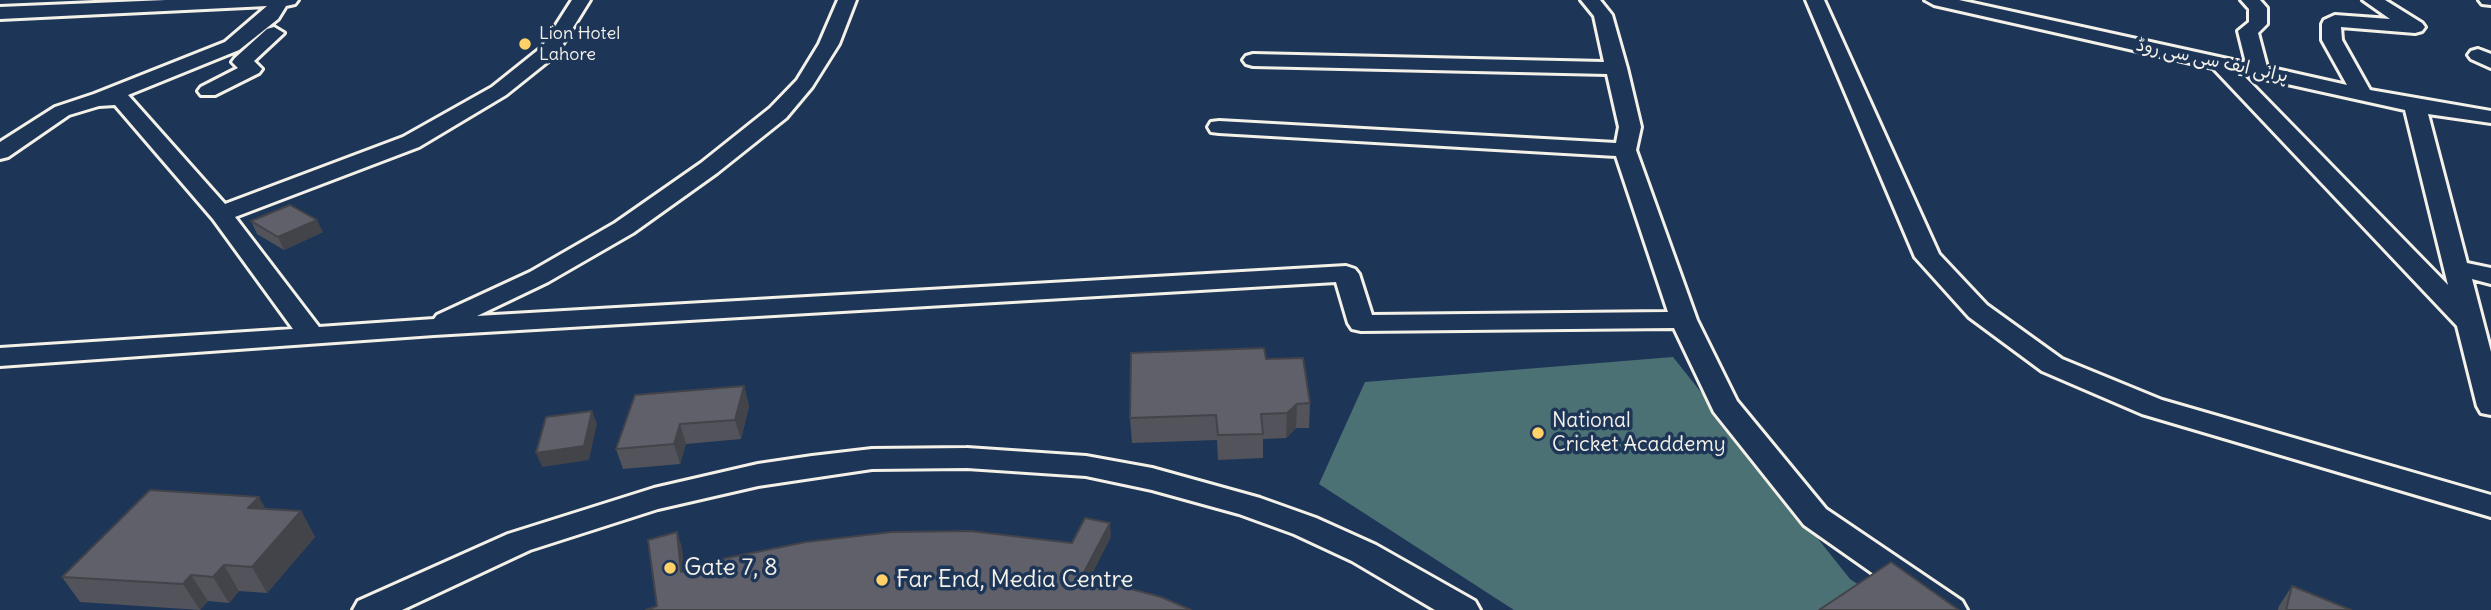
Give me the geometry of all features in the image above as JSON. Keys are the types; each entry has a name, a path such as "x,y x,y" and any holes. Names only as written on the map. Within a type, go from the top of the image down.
{"street":[{"path":"0,152 62,111 97,100 232,46 271,15 281,0"},
{"path":"0,13 289,0"},
{"path":"221,214 411,142 499,91 549,51 581,0"},
{"path":"434,327 539,277 625,228 729,152 778,113 805,83 829,44 847,0"},
{"path":"1590,0 1603,15 1617,68 1630,127 1625,150 1684,320 1724,405 1815,517 1950,610"},
{"path":"1815,0 1928,257 1978,311 2052,365 2152,407 2491,506"},
{"name":"پرانی ایف سی سی روڈ","path":"1934,0 2415,106 2491,117"},
{"path":"2000,0 2026,5 2035,3"},
{"path":"2250,0 2258,8 2258,24 2248,31 2258,72"},
{"path":"2363,95 2332,40 2331,24 2336,21 2414,27 2372,0"},
{"path":"208,91 253,68 242,62 275,34 252,31"},
{"path":"1253,60 1617,68"},
{"path":"2220,63 2472,326"},
{"path":"97,100 120,98 221,214 313,337"},
{"path":"2415,106 2472,326 2486,364 2491,406"},
{"path":"1219,127 1625,150"},
{"path":"2457,268 2491,276"},
{"path":"0,357 434,327 1346,275 1361,323 1684,320"},
{"path":"370,610 519,542 654,499 758,475 812,466 872,459 967,458 1086,467 1152,479 1249,506 1305,526 1364,552 1462,610"}],"green space":[{"name":"National Cricket Acaddemy","path":"1673,357 1850,579 1896,610 1514,610 1319,484 1365,382"}],"building":[{"path":"290,205 317,220 278,237 251,221"},
{"path":"1264,348 1266,359 1303,358 1310,403 1297,404 1287,413 1261,414 1263,434 1218,435 1216,415 1130,418 1131,353"},
{"path":"744,386 735,420 680,424 674,444 616,449 635,395"},
{"path":"592,411 584,446 536,453 546,417"},
{"path":"150,490 259,497 248,508 301,511 252,567 224,565 213,577 191,575 183,584 62,577"},
{"name":"Far End, Media Centre","path":"1085,518 1110,523 1082,576 1161,597 1191,610 646,610 657,606 648,540 677,532 681,572 727,558 806,542 892,532 970,531 1072,543"},
{"path":"1891,562 1959,610 1819,610"},
{"path":"2292,586 2351,610 2286,610"}],"place":[{"name":"Lion Hotel Lahore","path":"525,44"},
{"name":"National Cricket Acaddemy","path":"1538,433"},
{"name":"Gate 7, 8","path":"670,568"},
{"name":"Far End, Media Centre","path":"882,580"}]}
